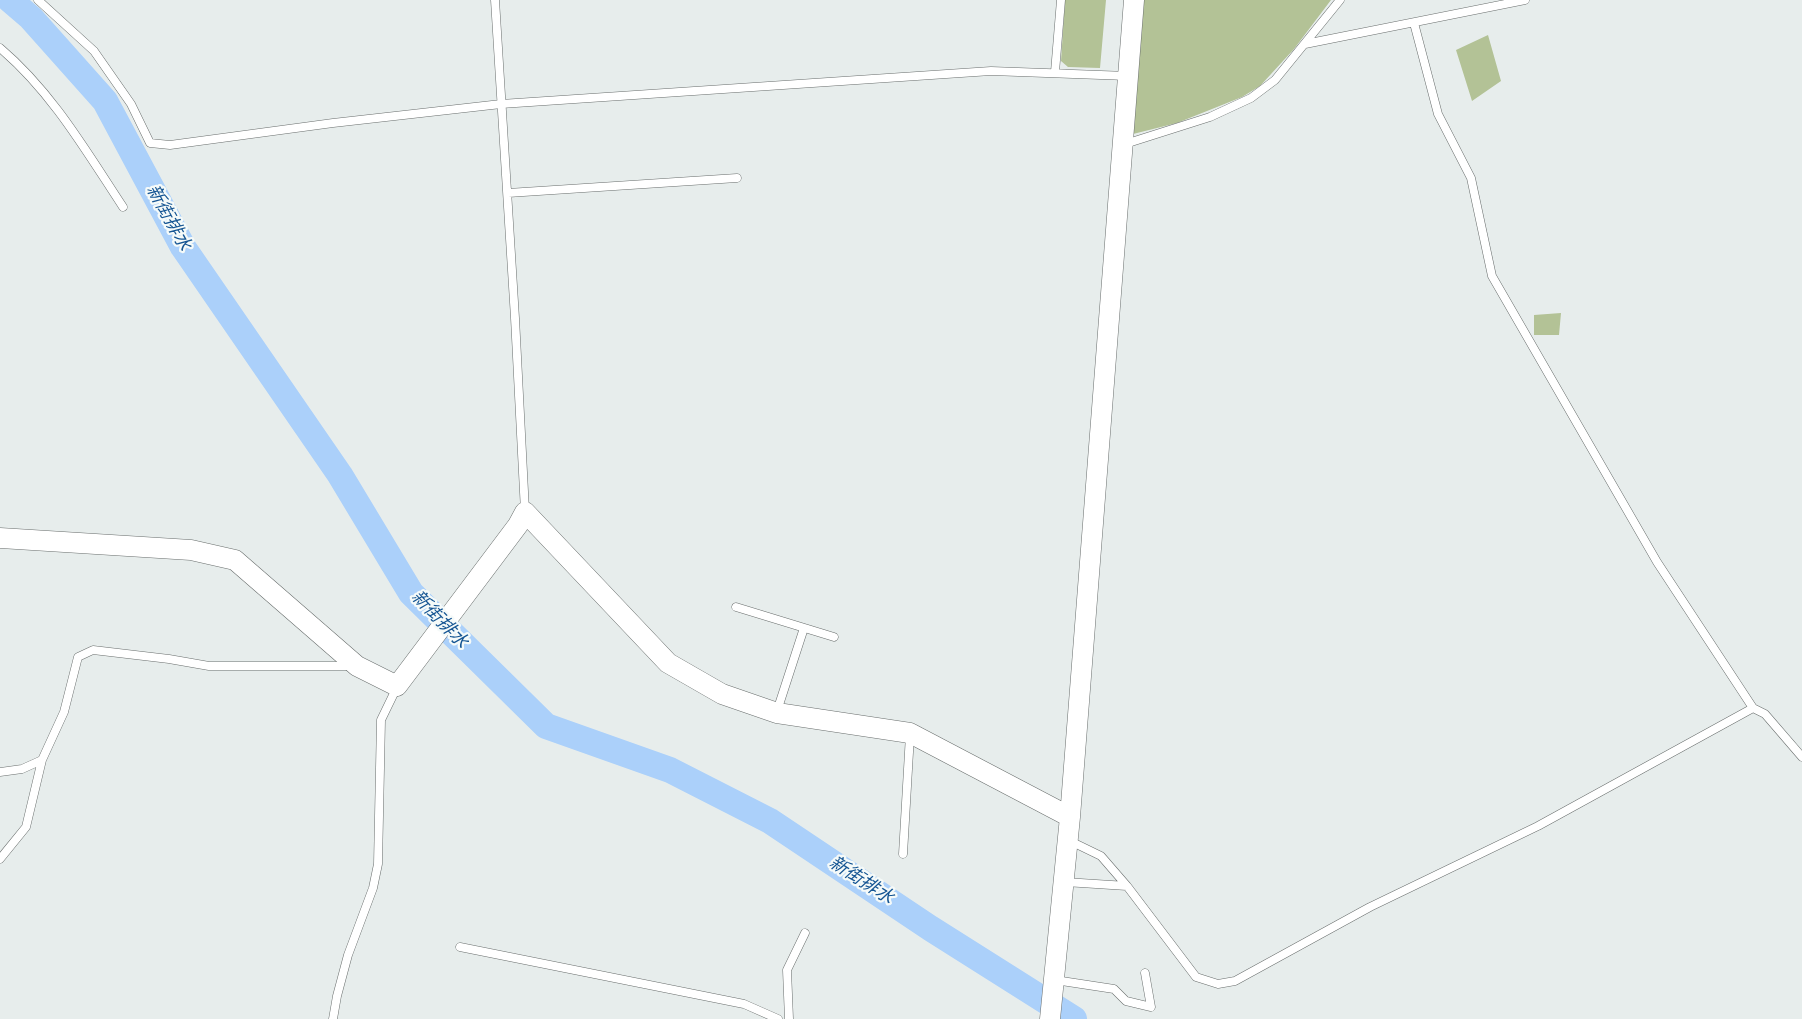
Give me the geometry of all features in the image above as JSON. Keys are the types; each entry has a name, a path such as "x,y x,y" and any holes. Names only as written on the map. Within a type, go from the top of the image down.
{"street":[{"path":"1050,1019 1070,817 1134,0"},
{"path":"0,538 191,550 235,560 357,666 397,686 518,525 525,512 668,663 722,693 777,713 910,733 1070,817"}],"lane":[{"path":"38,0 94,51 131,104 150,143 170,145 501,104 991,71 1129,76"},
{"path":"495,0 525,512"},
{"path":"1055,72 1061,0"},
{"path":"1124,144 1210,117 1251,98 1275,80 1340,0"},
{"path":"1305,44 1525,0"},
{"path":"1413,23 1438,114 1471,178 1492,276 1657,562 1753,708 1765,714 1802,757"},
{"path":"0,48 22,67 67,122 123,207"},
{"path":"508,193 736,178"},
{"path":"736,607 834,638"},
{"path":"777,713 804,628"},
{"path":"0,859 26,827 42,760 64,712 78,657 93,650 209,666 357,666"},
{"path":"333,1019 348,955 375,880 378,864 381,720 397,686"},
{"path":"1067,839 1101,856 1127,886 1196,977 1218,984 1235,981 1370,907 1538,825 1753,708"},
{"path":"903,854 910,733"},
{"path":"0,772 22,770 42,760"},
{"path":"1064,882 1127,886"},
{"path":"789,1019 788,970 805,933"},
{"path":"460,947 744,1004 778,1019"},
{"path":"1054,986 1114,989 1126,1001 1151,1007 1145,973"}],"green space":[{"path":"1065,0 1106,0 1100,68 1068,67 1061,61"},
{"path":"1140,0 1331,0 1294,49 1260,86 1242,97 1177,123 1133,134"},
{"path":"1488,35 1501,81 1472,101 1456,50"},
{"path":"1561,313 1559,335 1534,335 1534,315"}],"waterway":[{"name":"新街排水","path":"10,0 31,18 105,101 183,247 340,475 411,593 546,726 670,770 770,821 930,928 1074,1019"}]}
